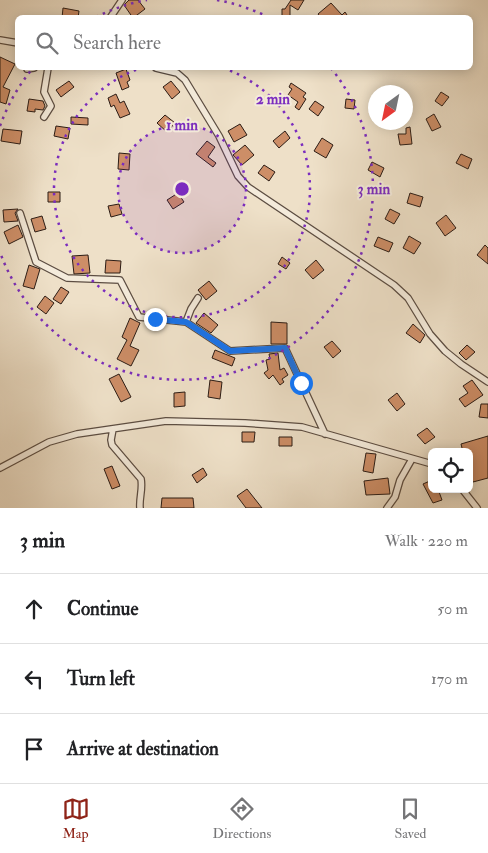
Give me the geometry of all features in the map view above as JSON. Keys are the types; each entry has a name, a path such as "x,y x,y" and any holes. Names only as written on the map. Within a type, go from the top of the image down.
{"street":[{"path":"112,15 122,0"},
{"path":"0,40 15,43"},
{"path":"44,117 51,106 44,92 48,70"},
{"path":"164,70 177,73 185,80 219,136 238,176 248,187 394,285 408,298 430,334 445,351 488,382"},
{"path":"20,213 36,262 68,278 120,280 139,317 186,322 230,351 285,348 325,434"},
{"path":"186,322 198,298"},
{"path":"0,468 49,442 77,434 166,421 302,427 428,463"},
{"path":"113,429 112,445 141,479 143,486 139,499 140,508"},
{"path":"387,508 395,497 400,480 412,459"},
{"path":"465,493 477,508"}],"building":[{"path":"129,0 138,0 145,9 137,15 131,15 124,5"},
{"path":"291,0 304,0 298,10 290,5 290,15 282,15 282,9 285,9"},
{"path":"331,3 342,15 319,15"},
{"path":"63,8 79,11 78,15 62,15"},
{"path":"0,57 15,64 3,87 10,90 6,104 0,102"},
{"path":"126,70 130,80 127,82 129,87 122,90 116,73"},
{"path":"69,81 74,87 61,97 56,90"},
{"path":"171,81 180,92 172,99 163,87"},
{"path":"291,83 306,93 303,97 306,99 299,110 295,107 298,102 288,95 292,89 289,87"},
{"path":"441,92 449,97 442,106 435,101"},
{"path":"116,94 120,103 124,101 130,114 120,118 114,105 111,107 108,98"},
{"path":"29,99 43,101 45,106 43,110 27,111"},
{"path":"346,99 355,100 354,109 345,108"},
{"path":"315,101 324,107 318,116 309,109"},
{"path":"434,114 441,127 432,131 426,119"},
{"path":"165,115 175,123 167,132 157,123"},
{"path":"71,117 88,118 88,125 71,124"},
{"path":"240,124 247,135 234,142 228,131"},
{"path":"56,126 70,128 68,139 54,136"},
{"path":"3,129 22,131 20,144 1,141"},
{"path":"406,130 410,130 412,144 400,145 398,134 406,134"},
{"path":"285,131 290,138 279,148 273,141"},
{"path":"322,138 333,145 326,158 314,151"},
{"path":"207,141 215,147 208,157 216,163 213,167 196,154"},
{"path":"245,145 254,155 242,165 233,155"},
{"path":"119,153 130,154 129,170 118,169"},
{"path":"461,154 472,159 468,169 456,163"},
{"path":"372,162 384,168 380,177 368,170"},
{"path":"264,165 275,172 269,181 258,173"},
{"path":"48,192 60,192 60,202 48,202"},
{"path":"178,193 184,202 173,209 167,200"},
{"path":"410,193 423,197 420,207 407,203"},
{"path":"119,204 122,214 111,217 108,206"},
{"path":"18,209 15,213 18,221 4,222 3,210"},
{"path":"390,209 400,214 394,224 385,219"},
{"path":"446,215 456,228 445,236 436,223"},
{"path":"42,216 46,229 35,232 31,219"},
{"path":"18,225 23,237 9,244 4,232"},
{"path":"409,236 421,243 414,254 403,248"},
{"path":"378,237 393,243 389,252 374,246"},
{"path":"485,245 488,248 488,264 477,255"},
{"path":"88,255 90,273 74,274 72,256"},
{"path":"282,257 290,263 286,269 278,264"},
{"path":"106,260 121,261 120,273 105,273"},
{"path":"316,260 324,270 313,279 305,270"},
{"path":"29,265 40,269 34,289 23,286"},
{"path":"209,281 217,291 206,300 198,290"},
{"path":"61,287 69,292 61,304 53,299"},
{"path":"45,296 54,303 46,314 37,307"},
{"path":"204,313 218,325 211,333 196,323"},
{"path":"130,318 140,323 130,346 139,350 131,366 117,359 127,340 122,337"},
{"path":"271,322 287,323 287,344 271,344"},
{"path":"413,324 425,335 420,343 406,333"},
{"path":"332,341 341,351 333,358 324,347"},
{"path":"467,345 475,352 466,360 459,353"},
{"path":"215,350 235,358 232,366 212,358"},
{"path":"278,353 280,370 284,368 288,375 282,379 284,382 280,385 273,375 269,379 264,373 268,370 266,360 270,359 269,354"},
{"path":"119,374 131,397 121,402 109,379"},
{"path":"210,380 222,382 220,399 208,397"},
{"path":"472,380 483,395 465,407 459,399 468,393 463,386"},
{"path":"185,392 185,406 174,407 174,393"},
{"path":"397,393 405,404 397,411 388,400"},
{"path":"481,404 488,404 488,418 479,417"},
{"path":"427,428 435,437 425,444 417,435"},
{"path":"242,432 255,432 254,442 242,442"},
{"path":"488,436 488,478 473,482 473,448 462,448 461,444"},
{"path":"279,437 292,437 292,446 279,446"},
{"path":"366,453 376,454 373,473 363,471"},
{"path":"112,466 120,486 112,489 104,469"},
{"path":"203,468 207,475 197,483 192,475"},
{"path":"388,478 390,494 366,495 364,481"},
{"path":"428,482 428,493 439,493 442,500 433,503 423,484"},
{"path":"247,489 262,508 246,508 237,496"},
{"path":"162,498 193,498 194,508 161,508"}],"route":[{"path":"155,319 186,322 230,351 285,348 301,383"}]}
